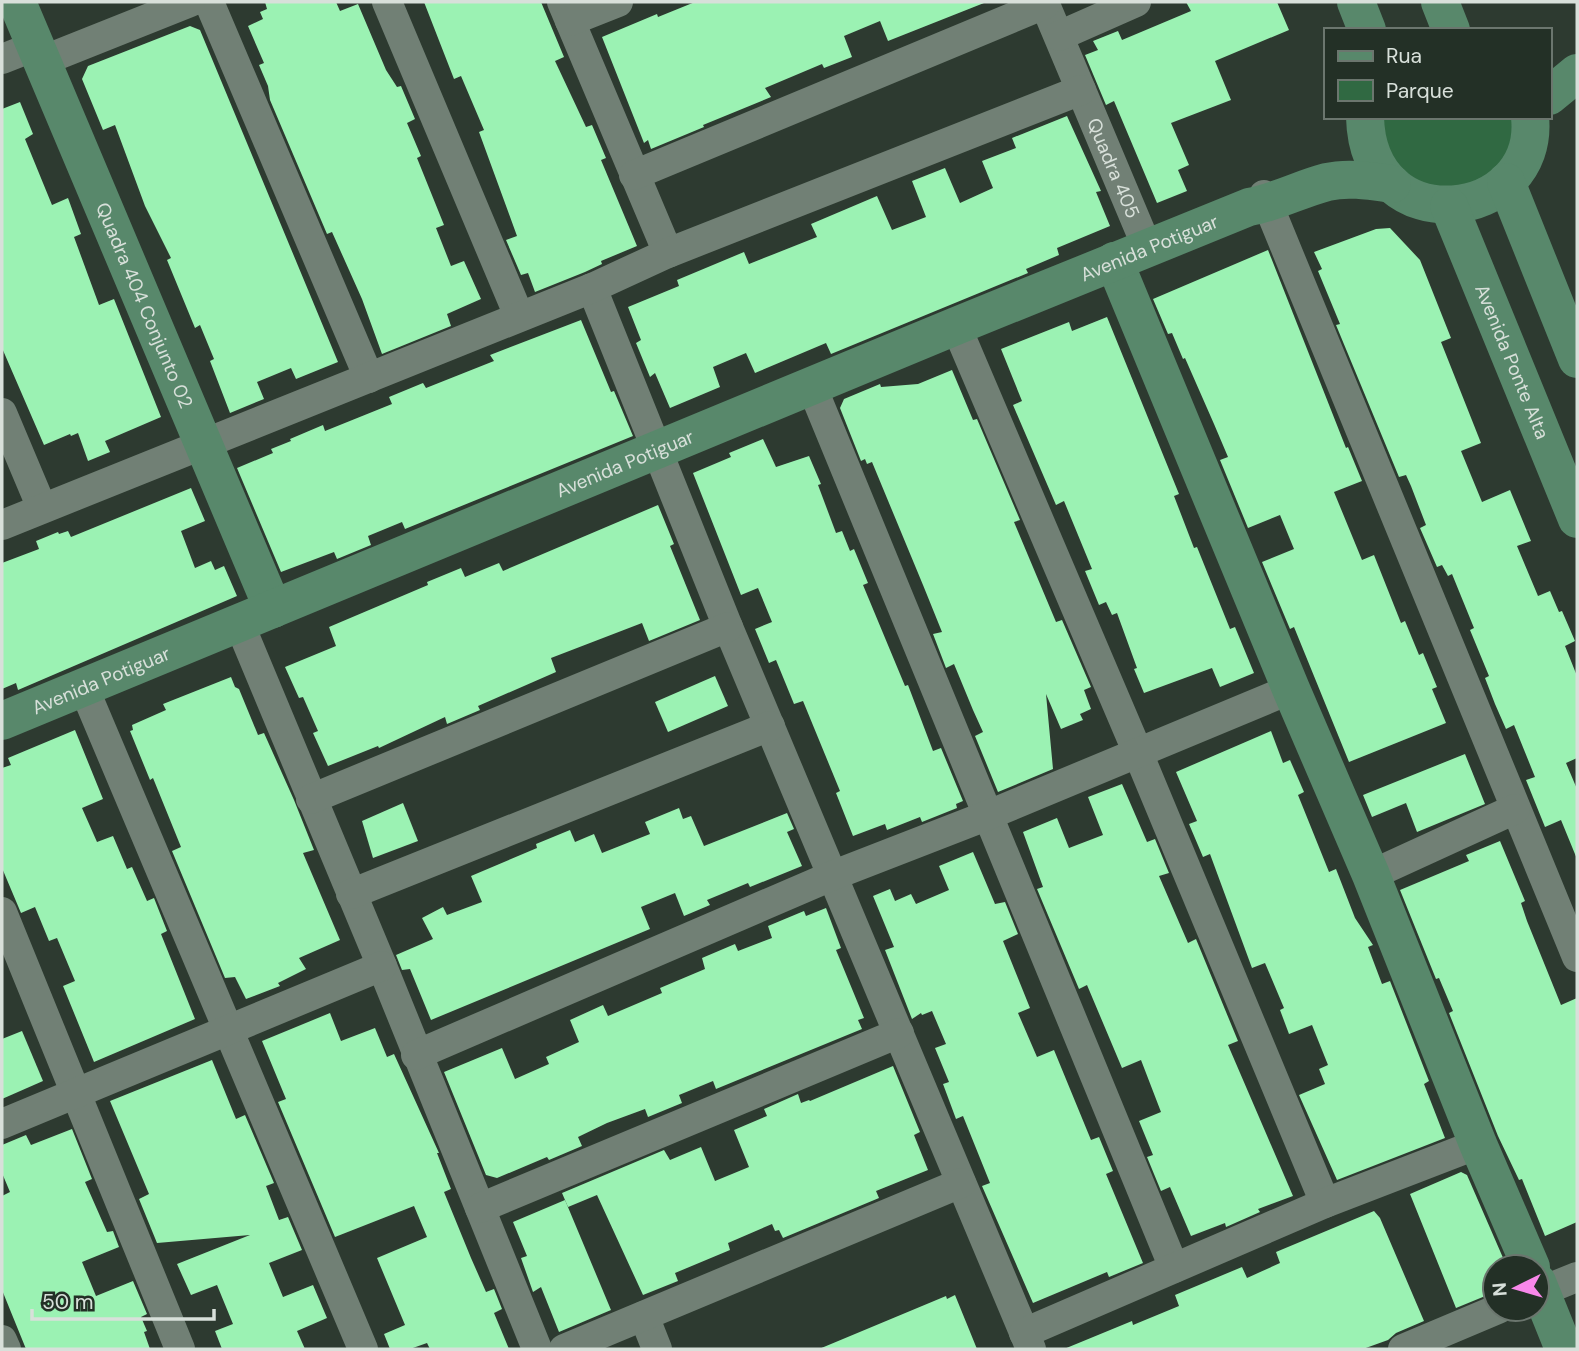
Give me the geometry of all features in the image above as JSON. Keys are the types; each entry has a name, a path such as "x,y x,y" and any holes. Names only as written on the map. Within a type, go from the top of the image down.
{"street":[{"name":"Quadra 404 Conjunto 02","path":"17,2 26,55 201,443 256,616"},
{"path":"26,55 190,2"},
{"path":"209,2 369,379"},
{"path":"387,2 519,316"},
{"path":"618,2 566,12 668,253"},
{"path":"1059,36 1136,2"},
{"path":"1356,2 1366,28"},
{"path":"1440,2 1450,28"},
{"path":"634,175 1045,3"},
{"name":"Quadra 405","path":"1045,3 1081,90 1131,254"},
{"path":"1551,68 1577,66"},
{"name":"Avenida Potiguar","path":"1551,99 1577,73"},
{"path":"2,525 592,288 668,253 1081,90"},
{"name":"Avenida Potiguar","path":"1365,119 1371,154 1380,171 1392,184 1409,196 1428,204 1449,206 1470,203 1489,195 1506,181 1519,166 1535,119"},
{"name":"Avenida Potiguar","path":"1261,202 1341,158 1352,146 1365,119"},
{"name":"Avenida Potiguar","path":"2,721 1261,202 1329,181 1356,180 1392,184"},
{"path":"1506,181 1577,359"},
{"path":"1261,202 1577,957"},
{"name":"Avenida Ponte Alta","path":"1449,206 1577,519"},
{"path":"1131,254 1291,689 1371,875 1523,1253"},
{"path":"592,288 728,627 1027,1341 1174,1268 1325,1203 1478,1144"},
{"path":"956,326 1138,753 1325,1203"},
{"path":"812,387 986,816 1174,1268"},
{"path":"2,412 41,508"},
{"path":"256,616 312,799 537,1349"},
{"path":"312,799 728,627"},
{"path":"83,686 363,1349"},
{"path":"416,1055 834,875 986,816 1291,689"},
{"path":"351,894 770,726"},
{"path":"1371,875 1515,809"},
{"path":"2,912 180,1349"},
{"path":"2,1124 382,966"},
{"path":"480,1208 899,1033"},
{"path":"564,1349 961,1184"},
{"path":"1551,1281 1577,1277"},
{"path":"643,1316 657,1349"},
{"path":"1403,1349 1481,1316"},
{"path":"1551,1318 1564,1349"},
{"path":"2,1340 6,1349"}],"green space":[{"path":"1375,119 1520,119 1519,140 1480,190 1402,183"}],"building":[{"path":"265,2 336,2 340,11 358,4 386,70 397,87 401,86 415,119 407,123 421,156 417,158 444,225 436,228 451,266 464,261 481,299 447,314 451,326 382,354 362,299 332,232 327,234 270,100 268,86 259,65 264,63 248,26 263,19 260,12 267,9"},
{"path":"424,2 541,2 564,57 555,61 586,127 592,125 606,158 601,160 637,246 601,261 602,264 585,272 535,292 528,273 521,275 506,240 517,236 479,132 484,130 461,76 454,79"},
{"path":"695,2 984,3 888,41 880,21 844,36 852,57 824,68 822,64 765,88 771,97 651,149 648,140 644,143 602,37 657,14 658,17"},
{"path":"1186,2 1277,2 1289,30 1215,61 1231,100 1171,123 1189,165 1178,170 1187,191 1157,203 1114,101 1106,105 1085,55 1098,50 1093,41 1118,31 1122,40 1191,11"},
{"path":"190,26 200,30 338,362 296,379 291,368 257,382 264,399 230,413 210,361 214,359 200,325 195,328 167,260 171,258 145,206 115,125 103,130 82,79 88,66"},
{"path":"20,102 33,134 25,139 52,205 68,198 81,234 74,237 99,305 114,299 161,417 105,441 110,452 88,461 78,433 44,445 2,348 2,109"},
{"path":"1067,116 1101,191 1096,192 1110,226 1057,248 1059,255 1026,269 1028,273 831,354 826,343 755,373 746,353 713,367 720,387 670,408 655,373 650,377 636,343 641,340 628,307 679,286 677,280 744,252 749,264 817,237 811,224 877,196 892,230 926,217 912,181 945,168 960,203 993,188 982,161 1016,148 1012,138"},
{"path":"1390,228 1420,260 1451,338 1441,342 1481,443 1461,451 1482,502 1510,490 1531,541 1517,546 1538,596 1550,591 1575,641 1565,646 1577,676 1577,758 1566,763 1577,789 1577,859 1561,820 1545,827 1526,780 1535,777 1514,725 1506,729 1495,704 1485,678 1489,676 1470,630 1474,628 1452,574 1448,576 1442,565 1437,567 1420,528 1426,525 1411,486 1406,475 1399,477 1336,325 1340,324 1318,271 1322,269 1314,252 1376,229"},
{"path":"1268,250 1346,448 1348,447 1362,481 1334,492 1362,560 1374,555 1401,623 1405,621 1419,655 1423,653 1437,687 1432,689 1446,723 1349,762 1294,627 1290,629 1262,562 1294,549 1280,515 1248,528 1220,460 1228,457 1185,358 1183,359 1172,333 1168,334 1153,299"},
{"path":"1107,317 1179,494 1174,496 1194,548 1197,547 1230,629 1235,627 1254,673 1220,687 1212,668 1144,693 1117,613 1112,615 1106,602 1099,605 1085,571 1092,569 1064,501 1056,505 1013,405 1022,401 1001,349 1069,322 1072,331"},
{"path":"581,320 633,436 405,529 402,522 368,536 371,545 337,559 334,552 281,572 237,468 273,453 271,449 291,441 290,439 323,425 325,431 392,404 389,397 423,383 426,388 494,361 490,355"},
{"path":"952,370 973,420 977,419 1020,520 1014,522 1056,622 1062,620 1091,687 1084,690 1091,709 1080,714 1083,720 1061,729 1046,694 1053,769 998,792 975,736 983,732 954,664 946,668 933,634 942,632 923,585 872,462 867,464 865,459 861,461 840,408 844,399 880,384 881,387 918,384"},
{"path":"763,439 776,467 809,456 836,533 842,531 850,551 854,549 868,583 863,585 905,686 908,685 933,751 941,748 963,801 956,804 957,808 922,822 920,817 887,830 885,824 853,836 836,793 840,791 803,701 794,704 776,660 769,663 755,629 772,622 758,588 741,595 693,473 731,457 729,453"},
{"path":"191,488 205,521 181,531 195,568 211,561 215,570 224,566 237,596 18,690 16,683 2,689 2,563 39,549 36,541 58,532 68,531 71,537"},
{"path":"658,505 674,544 670,546 700,620 649,641 642,623 551,658 556,672 478,706 480,710 447,724 445,717 379,748 378,746 328,766 313,733 318,731 303,697 299,698 285,667 336,646 329,627 461,568 465,577 499,563 503,571"},
{"path":"715,676 728,706 668,732 655,702"},
{"path":"231,677 235,687 239,689 258,735 264,733 294,800 314,850 303,853 340,940 299,958 306,969 278,983 280,986 246,999 235,977 225,978 172,851 181,847 153,778 150,780 130,731 133,730 132,725 166,710 163,704"},
{"path":"75,730 103,799 82,808 97,842 113,836 127,869 132,867 147,901 154,898 167,931 161,934 195,1019 94,1062 63,986 75,981 57,938 49,941 35,907 21,913 2,868 2,768 11,765 8,758"},
{"path":"1271,731 1283,763 1290,760 1304,792 1298,795 1329,872 1336,869 1355,918 1373,945 1368,947 1382,984 1390,981 1429,1081 1424,1084 1445,1138 1337,1180 1299,1095 1325,1084 1319,1069 1328,1065 1312,1025 1289,1034 1280,1010 1284,1008 1265,963 1252,968 1210,854 1203,857 1189,824 1197,821 1176,772"},
{"path":"1465,754 1485,804 1417,832 1406,803 1372,817 1363,795"},
{"path":"1122,784 1147,842 1155,839 1169,873 1159,876 1188,943 1196,939 1238,1041 1228,1045 1293,1196 1258,1209 1260,1212 1226,1227 1225,1223 1191,1236 1170,1187 1161,1191 1147,1157 1153,1155 1139,1121 1161,1112 1141,1060 1122,1068 1087,985 1079,989 1037,889 1043,887 1023,832 1057,818 1069,848 1103,835 1088,797"},
{"path":"403,803 418,841 373,858 362,821"},
{"path":"679,808 683,819 691,816 704,846 787,813 794,829 787,832 802,866 750,887 748,883 707,900 710,905 684,916 675,893 641,907 650,929 431,1020 410,969 402,970 396,955 433,939 422,918 443,907 447,915 482,902 471,876 537,848 536,844 570,830 575,842 594,834 602,853 650,834 645,822"},
{"path":"1500,841 1525,901 1521,903 1527,921 1561,1005 1577,998 1577,1222 1545,1236 1522,1179 1519,1180 1498,1136 1449,1013 1453,1011 1439,978 1436,979 1400,890 1469,861 1466,855"},
{"path":"973,852 995,904 1005,902 1018,934 1003,941 1030,1008 1018,1013 1037,1057 1054,1050 1091,1140 1099,1137 1113,1171 1106,1174 1143,1263 1109,1277 1107,1272 1033,1303 982,1186 990,1183 963,1116 956,1119 943,1084 949,1082 935,1048 946,1044 932,1011 922,1015 921,1013 912,1019 885,950 894,947 873,896 890,889 895,901 911,894 916,904 949,890 939,866"},
{"path":"826,908 841,948 836,950 864,1018 858,1020 862,1029 716,1089 713,1081 679,1095 682,1103 648,1117 645,1109 607,1123 578,1137 582,1146 549,1160 547,1157 497,1178 486,1175 444,1072 502,1048 515,1079 549,1064 546,1057 579,1042 570,1020 603,1005 608,1016 662,993 660,988 705,969 702,958 735,944 738,951 772,938 768,926 804,911 806,916"},
{"path":"330,1013 341,1041 375,1028 387,1057 394,1054 439,1153 451,1189 444,1192 471,1258 486,1292 494,1289 502,1309 494,1313 509,1349 430,1349 427,1343 410,1349 390,1349 384,1334 405,1325 377,1258 427,1237 414,1206 335,1237 278,1102 286,1099 262,1041"},
{"path":"22,1031 43,1081 2,1099 2,1039"},
{"path":"212,1060 236,1119 245,1115 274,1183 266,1186 279,1220 288,1217 302,1250 269,1263 283,1297 313,1285 327,1318 297,1331 305,1349 222,1349 215,1331 233,1324 217,1285 191,1295 177,1264 250,1235 157,1243 139,1199 149,1194 110,1101"},
{"path":"893,1066 920,1132 914,1135 928,1170 876,1191 879,1198 783,1238 772,1224 728,1243 730,1250 675,1273 678,1281 643,1295 597,1195 568,1207 562,1193 664,1150 670,1160 701,1147 715,1181 749,1167 734,1130 767,1116 764,1109 798,1094 801,1103 810,1101"},
{"path":"72,1129 92,1179 85,1182 107,1232 113,1231 119,1247 82,1262 96,1296 133,1281 147,1314 141,1317 150,1349 26,1349 2,1290 2,1196 10,1192 2,1173 2,1145 26,1135 31,1145"},
{"path":"1461,1172 1467,1175 1501,1253 1481,1253 1481,1298 1456,1308 1410,1194"},
{"path":"565,1200 611,1310 559,1332 541,1287 533,1292 521,1258 527,1256 513,1222"},
{"path":"1374,1211 1380,1218 1424,1321 1396,1333 1388,1340 1363,1349 1064,1349 1132,1321 1133,1325 1179,1306 1175,1295 1242,1267 1247,1278 1280,1263 1276,1252"},
{"path":"955,1295 977,1349 819,1349 946,1296 947,1299"}]}
